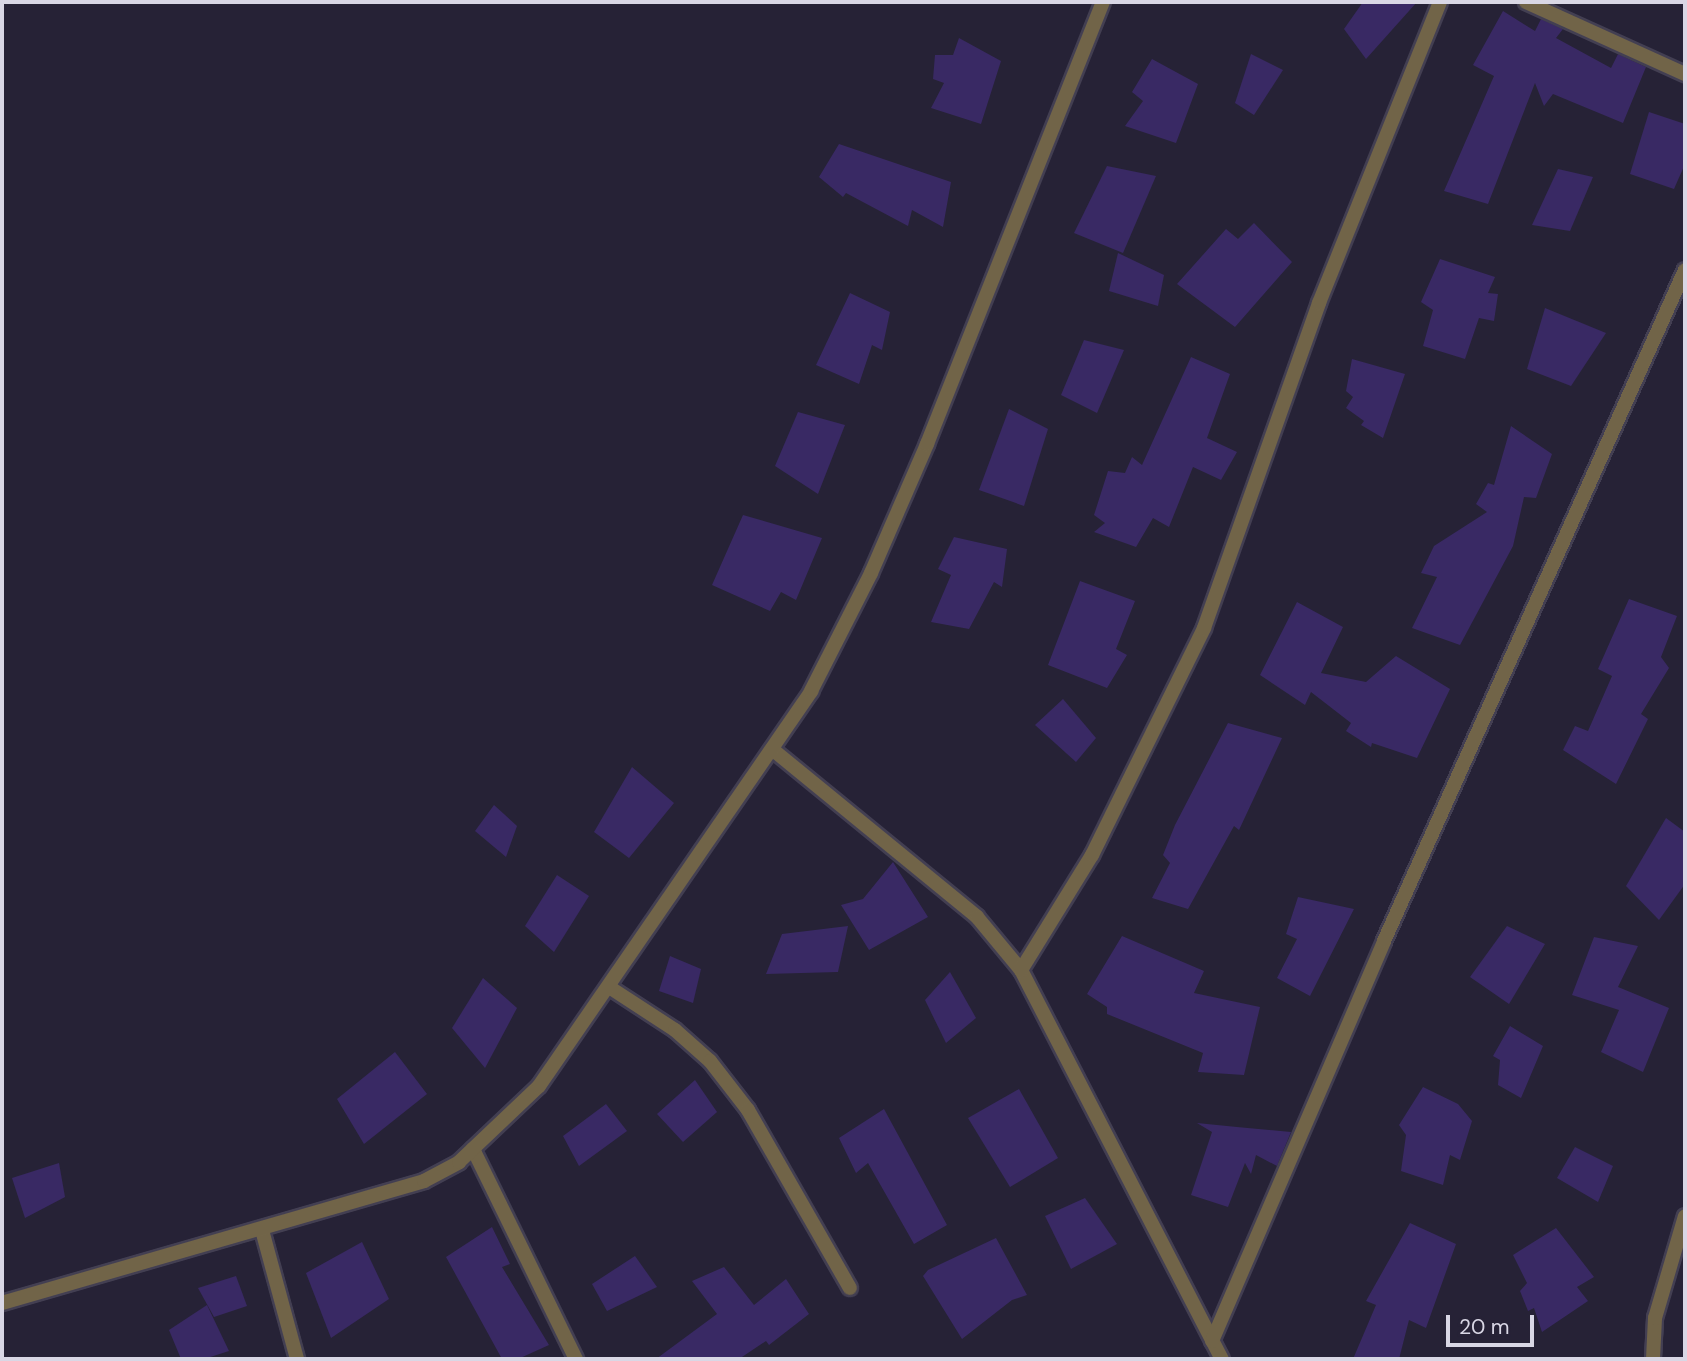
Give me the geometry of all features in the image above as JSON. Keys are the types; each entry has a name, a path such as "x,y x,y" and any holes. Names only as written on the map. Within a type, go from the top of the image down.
{"street":[{"path":"2,1303 424,1181 473,1149 539,1086 610,988 811,691 872,573 1103,2"},
{"path":"1021,970 1092,855 1204,628 1319,303 1440,2"},
{"path":"1526,2 1685,74"},
{"path":"1212,1341 1390,928 1685,270"},
{"path":"772,749 976,917 1021,970 1222,1359"},
{"path":"610,988 675,1031 710,1061 748,1110 850,1288"},
{"path":"473,1149 576,1359"},
{"path":"1653,1359 1655,1318 1685,1216"},
{"path":"262,1230 296,1359"}],"building":[{"path":"1363,2 1417,2 1366,59 1344,29"},
{"path":"1503,11 1535,31 1541,19 1563,29 1556,38 1611,68 1618,54 1646,67 1623,123 1553,94 1544,106 1535,83 1488,204 1444,191 1494,76 1473,65"},
{"path":"959,38 1001,61 981,124 931,108 944,83 933,79 935,55 953,55"},
{"path":"1251,54 1283,70 1254,115 1235,103"},
{"path":"1152,59 1198,84 1176,143 1125,126 1143,101 1132,92"},
{"path":"1649,112 1685,124 1685,164 1674,189 1630,174"},
{"path":"839,144 951,182 943,227 912,210 908,226 846,193 843,197 819,177"},
{"path":"1107,166 1156,176 1123,253 1074,233"},
{"path":"1558,169 1593,177 1570,231 1532,225"},
{"path":"1254,223 1292,262 1235,327 1177,284 1226,229 1238,239"},
{"path":"1118,253 1164,275 1158,306 1109,291"},
{"path":"1440,259 1495,277 1488,293 1498,294 1494,321 1479,318 1465,359 1423,346 1433,310 1421,302"},
{"path":"850,293 890,312 882,350 872,345 859,384 816,365"},
{"path":"1545,308 1606,333 1571,386 1527,369"},
{"path":"1084,340 1124,350 1097,413 1061,395"},
{"path":"1191,357 1230,374 1207,438 1237,452 1221,480 1193,467 1169,527 1153,518 1136,547 1094,532 1105,523 1094,515 1108,471 1125,473 1132,457 1142,465"},
{"path":"1352,359 1405,374 1383,438 1361,425 1364,421 1346,408 1353,397 1346,391"},
{"path":"1009,409 1048,429 1024,506 979,490"},
{"path":"798,412 845,425 818,494 775,466"},
{"path":"1511,426 1552,454 1536,498 1524,497 1513,546 1460,645 1412,628 1437,577 1421,573 1434,546 1487,512 1476,504 1488,483 1494,485"},
{"path":"743,515 822,538 796,600 781,592 770,611 712,585"},
{"path":"954,537 1007,549 1002,587 994,582 969,629 931,622 951,575 938,569"},
{"path":"1080,581 1135,601 1116,649 1127,655 1107,688 1048,665"},
{"path":"1629,599 1677,616 1661,657 1669,668 1641,714 1648,719 1616,784 1563,750 1575,726 1588,731 1612,676 1598,669"},
{"path":"1297,602 1343,627 1321,673 1366,682 1396,656 1450,689 1417,758 1372,743 1371,747 1346,731 1351,723 1311,692 1305,705 1260,675"},
{"path":"1063,699 1096,738 1076,762 1035,725"},
{"path":"1228,723 1282,738 1239,830 1234,826 1188,909 1152,898 1170,863 1163,855 1175,825"},
{"path":"632,767 674,803 629,858 594,832"},
{"path":"494,805 517,826 506,857 475,831"},
{"path":"1666,818 1685,832 1685,884 1659,920 1626,886"},
{"path":"893,862 928,917 869,950 841,905 863,899"},
{"path":"557,875 589,896 554,952 525,926"},
{"path":"1298,897 1354,909 1310,996 1277,978 1297,939 1286,934"},
{"path":"848,926 838,972 766,974 782,934"},
{"path":"1507,926 1545,944 1509,1004 1470,977"},
{"path":"1122,936 1204,971 1194,993 1260,1007 1244,1075 1198,1072 1203,1053 1107,1014 1107,1007 1087,994"},
{"path":"1594,937 1638,946 1618,987 1669,1008 1643,1072 1601,1052 1619,1010 1572,995"},
{"path":"670,956 701,969 693,1003 659,991"},
{"path":"950,972 976,1018 946,1043 925,1000"},
{"path":"483,978 517,1008 485,1068 452,1028"},
{"path":"1510,1026 1543,1046 1521,1098 1498,1085 1500,1060 1493,1056"},
{"path":"395,1052 427,1094 364,1144 337,1099"},
{"path":"695,1080 717,1112 683,1142 657,1114"},
{"path":"1423,1087 1458,1104 1472,1121 1460,1160 1450,1155 1443,1185 1401,1171 1406,1135 1399,1125"},
{"path":"1019,1089 1058,1158 1010,1187 968,1118"},
{"path":"606,1104 627,1131 579,1166 563,1136"},
{"path":"884,1109 947,1225 914,1244 868,1163 856,1173 839,1138"},
{"path":"1197,1123 1291,1132 1277,1166 1256,1155 1251,1174 1245,1163 1228,1207 1191,1195 1212,1132"},
{"path":"1575,1147 1613,1166 1598,1202 1557,1178"},
{"path":"59,1163 65,1197 25,1218 12,1178"},
{"path":"1085,1198 1117,1244 1071,1269 1045,1216"},
{"path":"1410,1223 1456,1244 1426,1328 1409,1320 1399,1359 1353,1359 1376,1305 1366,1301"},
{"path":"492,1227 510,1264 502,1267 549,1345 518,1359 502,1359 446,1257"},
{"path":"1556,1228 1594,1277 1577,1287 1588,1301 1542,1332 1534,1308 1528,1311 1520,1291 1527,1283 1513,1255"},
{"path":"996,1238 1027,1295 1012,1300 962,1339 923,1276 928,1270"},
{"path":"362,1242 389,1299 331,1338 306,1273"},
{"path":"635,1256 657,1287 607,1311 592,1284"},
{"path":"724,1267 754,1305 786,1279 809,1314 769,1345 766,1341 739,1359 656,1359 717,1314 692,1281"},
{"path":"236,1276 247,1306 214,1317 198,1288"},
{"path":"207,1305 229,1351 204,1359 181,1359 169,1330"}]}
